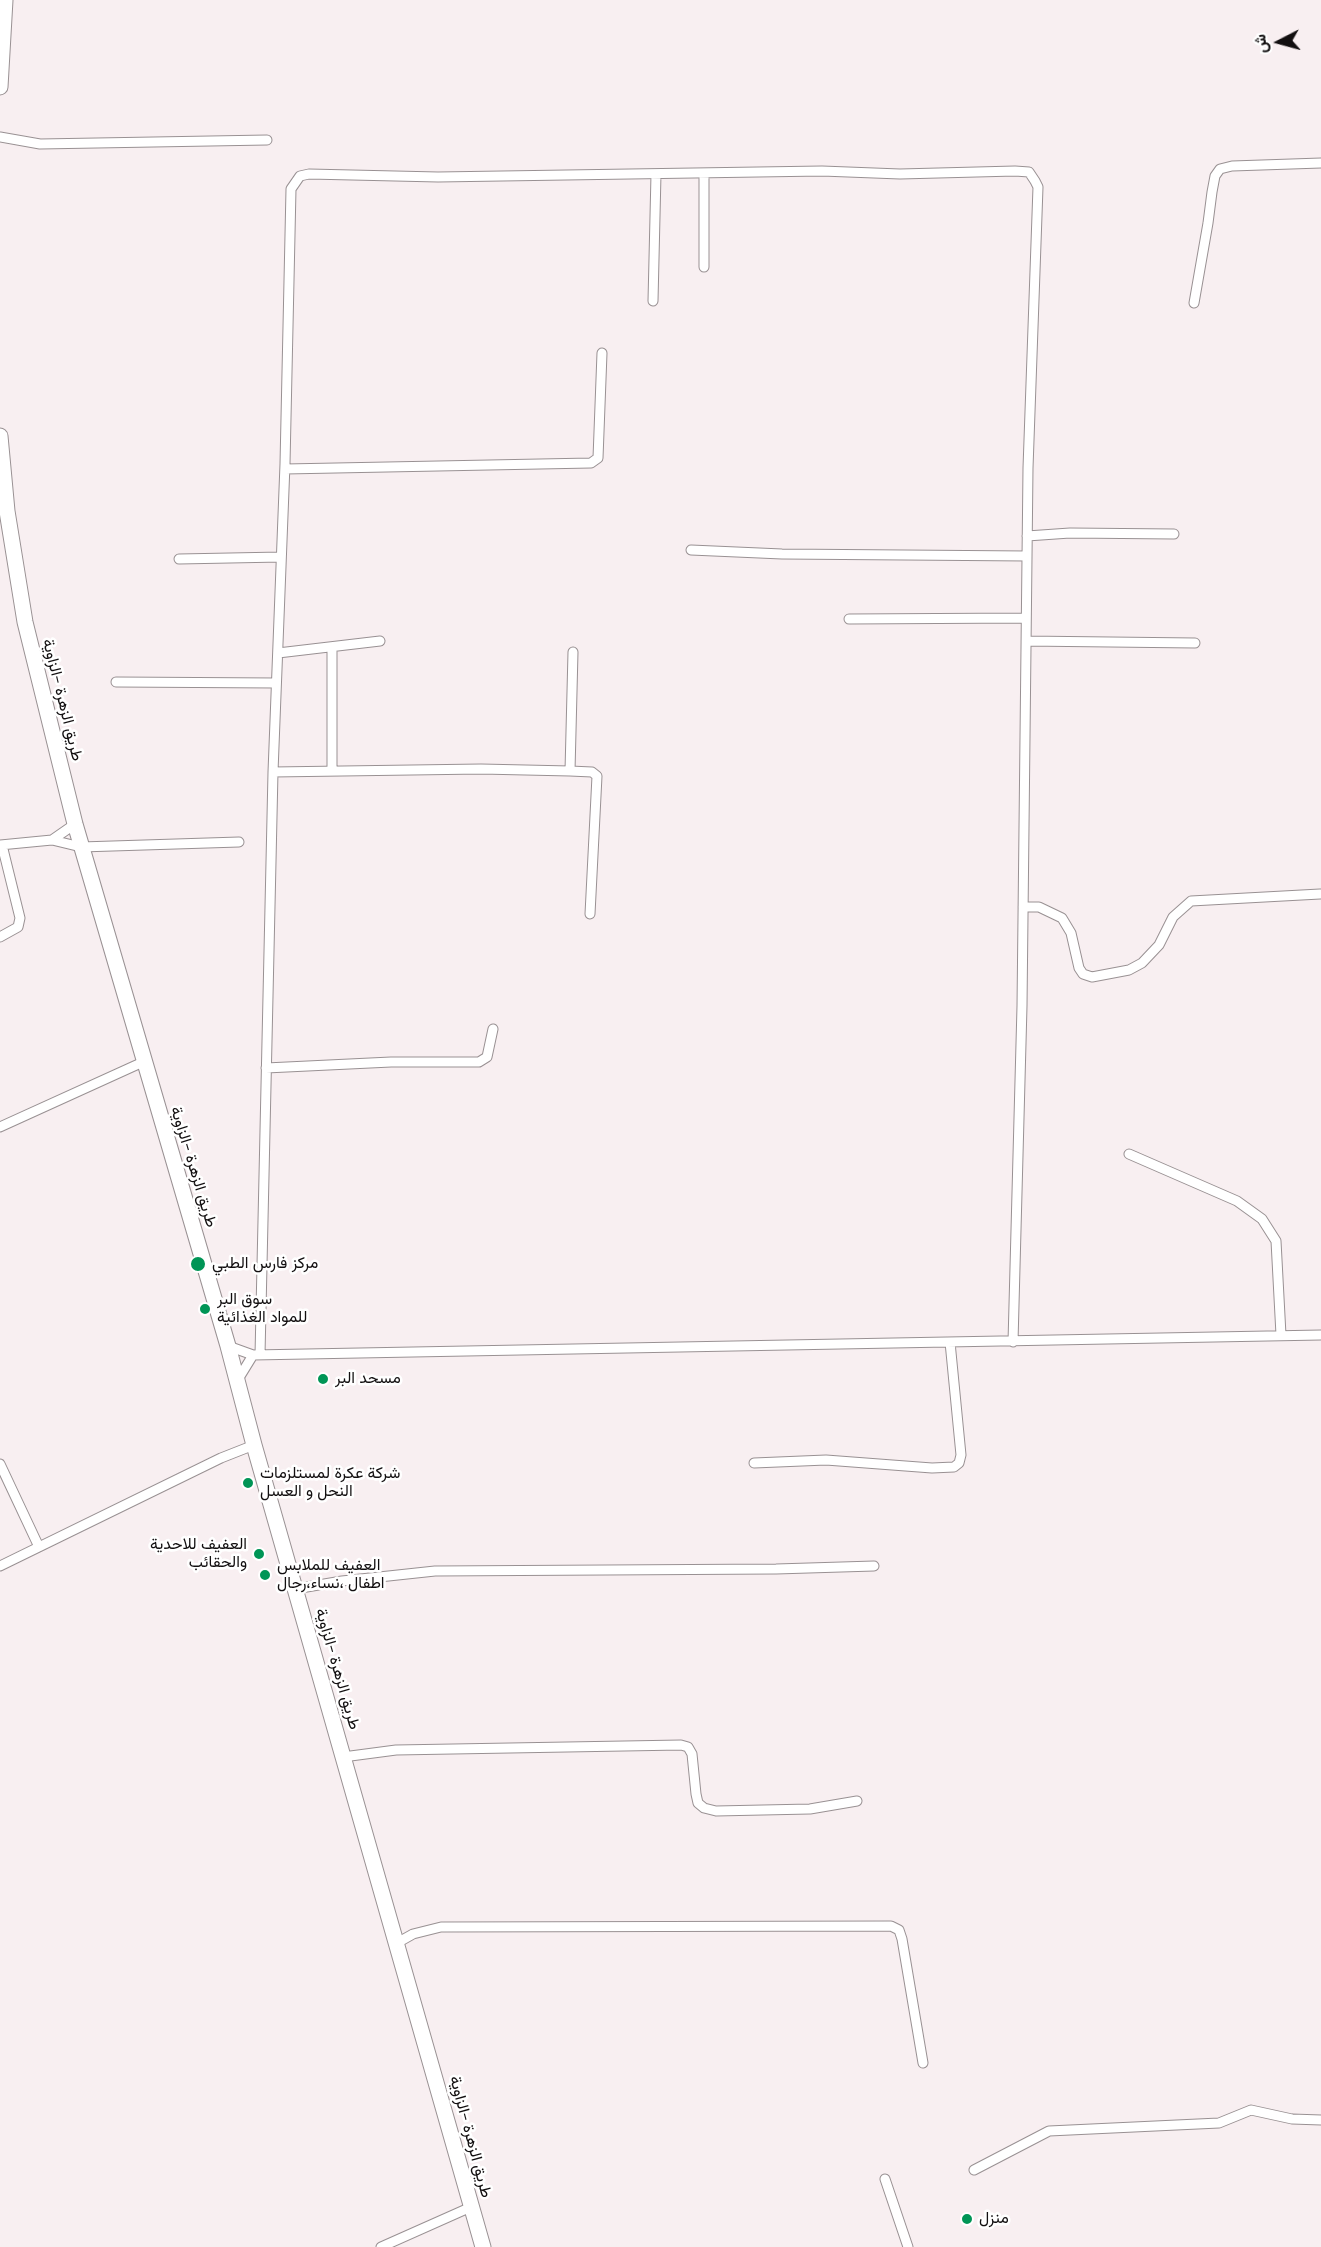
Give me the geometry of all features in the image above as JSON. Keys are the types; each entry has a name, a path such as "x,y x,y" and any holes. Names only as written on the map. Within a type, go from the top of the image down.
{"main road":[{"path":"0,87 5,0"},
{"name":"طريق الزهرة -الزاوية","path":"0,436 7,511 25,622 81,847 228,1346 254,1445 483,2247"}],"street":[{"path":"0,137 50,144 267,140"},
{"path":"1194,303 1215,176 1220,169 1232,166 1321,163"},
{"path":"237,1381 257,1355 273,772 285,469 291,189 300,176 309,174 438,177 822,171 900,174 1015,171 1029,172 1032,176 1038,187 1028,468 1023,907 1013,1342"},
{"path":"704,173 704,267"},
{"path":"653,301 657,174"},
{"path":"285,469 591,463 598,458 602,353"},
{"path":"1027,536 1070,533 1174,534"},
{"path":"691,550 782,554 1027,556"},
{"path":"179,559 281,557"},
{"path":"849,620 1026,618"},
{"path":"278,653 380,641"},
{"path":"1026,641 1195,644"},
{"path":"332,646 332,771"},
{"path":"570,771 573,652"},
{"path":"116,682 276,682"},
{"path":"273,772 481,769 592,772 597,776 590,914"},
{"path":"52,840 75,824"},
{"path":"0,937 18,927 20,918 19,906 1,845 52,840 81,847 239,843"},
{"path":"1023,907 1039,908 1062,918 1071,933 1079,968 1083,974 1092,977 1129,970 1142,963 1159,945 1173,917 1191,901 1320,894"},
{"path":"266,1068 391,1062 478,1062 487,1057 493,1029"},
{"path":"0,1127 143,1062"},
{"path":"1129,1154 1237,1201 1262,1219 1276,1241 1281,1335"},
{"path":"228,1346 257,1355 1321,1335"},
{"path":"754,1463 826,1460 932,1468 954,1467 959,1463 961,1455 950,1342"},
{"path":"0,1566 221,1458 254,1445"},
{"path":"0,1464 39,1547"},
{"path":"295,1589 342,1581 435,1571 777,1569 874,1566"},
{"path":"343,1757 396,1750 681,1745 688,1747 692,1754 696,1794 698,1803 704,1808 716,1811 810,1809 857,1802"},
{"path":"398,1943 413,1934 441,1927 891,1926 899,1930 902,1939 923,2063"},
{"path":"974,2170 1049,2131 1219,2122 1251,2110 1292,2119 1321,2120"},
{"path":"885,2179 908,2247"},
{"path":"381,2247 471,2207"}],"place":[{"name":"مركز فارس الطبي","path":"198,1264"},
{"name":"سوق البر للمواد الغذائية","path":"205,1309"},
{"name":"مسحد البر","path":"323,1379"},
{"name":"شركة عكرة لمستلزمات النحل و العسل","path":"248,1483"},
{"name":"العفيف للاحدية والحقائب","path":"259,1554"},
{"name":"العفيف للملابس اطفال ،نساء،رجال","path":"265,1575"},
{"name":"منزل","path":"967,2219"}]}
